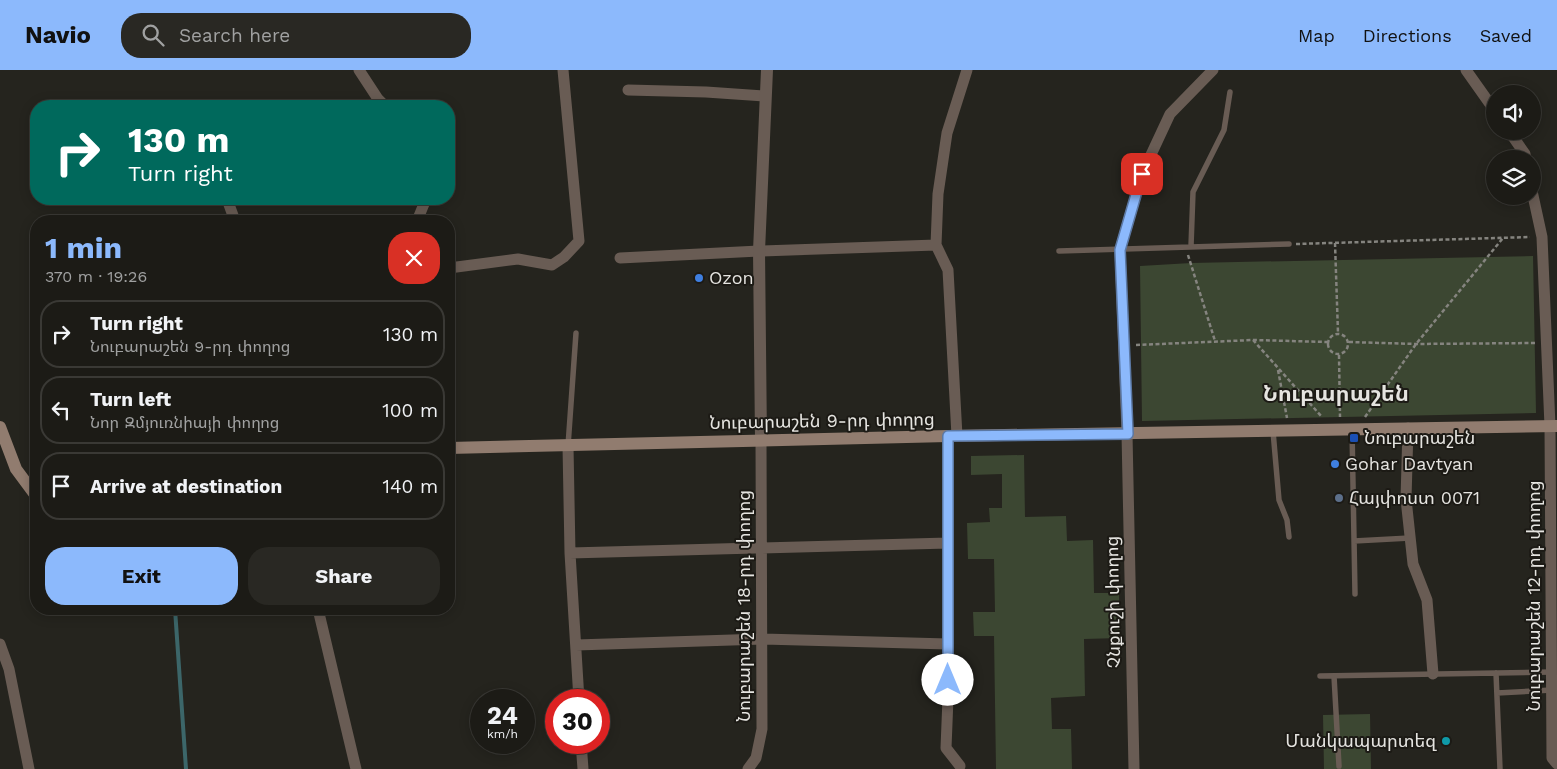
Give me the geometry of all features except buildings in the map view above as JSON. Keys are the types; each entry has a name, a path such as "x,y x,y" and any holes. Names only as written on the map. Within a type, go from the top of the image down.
{"main road":[{"name":"Նուբարաշեն 9-րդ փողոց","path":"455,448 952,436 1554,426"},
{"path":"0,427 16,469 30,488"}],"street":[{"path":"360,70 379,100"},
{"path":"455,267 518,259 552,265 564,257 579,241 563,70"},
{"path":"761,440 759,251 767,70"},
{"path":"960,766 946,748 948,543 952,436 948,270 936,245 938,194 947,134 967,70"},
{"name":"Չնքուշի փողոց","path":"1134,769 1128,434 1120,250 1142,174 1170,114 1213,70"},
{"path":"1466,70 1486,98"},
{"path":"628,90 766,96"},
{"name":"Նուբարաշեն 12-րդ փողոց","path":"1535,205 1542,237 1546,343 1554,426 1552,758 1557,764"},
{"path":"620,258 936,245"},
{"path":"1408,428 1406,500 1414,564 1427,600 1432,674"},
{"name":"Նուբարաշեն 18-րդ փողոց","path":"748,769 756,758 762,729 761,440"},
{"path":"568,446 570,553 578,689"},
{"path":"570,553 948,543"},
{"path":"319,615 356,769"},
{"path":"576,645 763,639 948,644"},
{"path":"0,644 9,669 29,769"},
{"path":"582,754 583,769"}],"lane":[{"path":"1190,246 1193,192 1224,130 1230,92"},
{"path":"1060,251 1289,244"},
{"path":"568,446 576,333"},
{"path":"1346,430 1354,541 1355,594"},
{"path":"1273,431 1279,500 1287,520 1288,537"},
{"path":"1354,541 1410,538"},
{"path":"1320,676 1552,672"},
{"path":"1496,673 1500,769"},
{"path":"1334,676 1339,766"},
{"path":"1497,693 1552,690"}],"path":[{"path":"1289,244 1542,237"},
{"path":"1363,421 1416,344 1503,238"},
{"path":"1335,243 1338,333"},
{"path":"1190,246 1188,258 1215,341"},
{"path":"1338,333 1345,336 1349,342 1345,352 1339,354 1330,350 1328,342 1332,335 1338,333"},
{"path":"1124,346 1254,340 1328,342"},
{"path":"1254,340 1326,422"},
{"path":"1349,342 1416,344 1546,343"},
{"path":"1339,354 1346,430"},
{"path":"1278,368 1287,422"}],"green space":[{"path":"1533,256 1536,413 1142,421 1140,266 1191,263"},
{"path":"1024,455 1025,517 1066,516 1067,541 1093,540 1094,593 1119,593 1120,638 1084,639 1085,696 1051,698 1052,729 1071,729 1072,769 996,769 994,636 974,636 973,612 995,612 994,559 968,559 967,523 990,522 989,508 1002,508 1002,474 971,475 971,456"},
{"path":"1370,714 1371,769 1324,769 1323,715"}],"waterway":[{"path":"175,615 186,769"}],"place":[{"name":"Ozon","path":"699,278"},
{"name":"Նուբարաշեն","path":"1354,438"},
{"name":"Gohar Davtyan","path":"1335,464"},
{"name":"Հայփոստ 0071","path":"1339,498"},
{"name":"Մանկապարտեզ","path":"1446,741"}],"district":[{"name":"Նուբարաշեն","path":"1336,393"}],"route":[{"path":"948,680 948,436 1128,434 1120,250 1142,174"}]}
